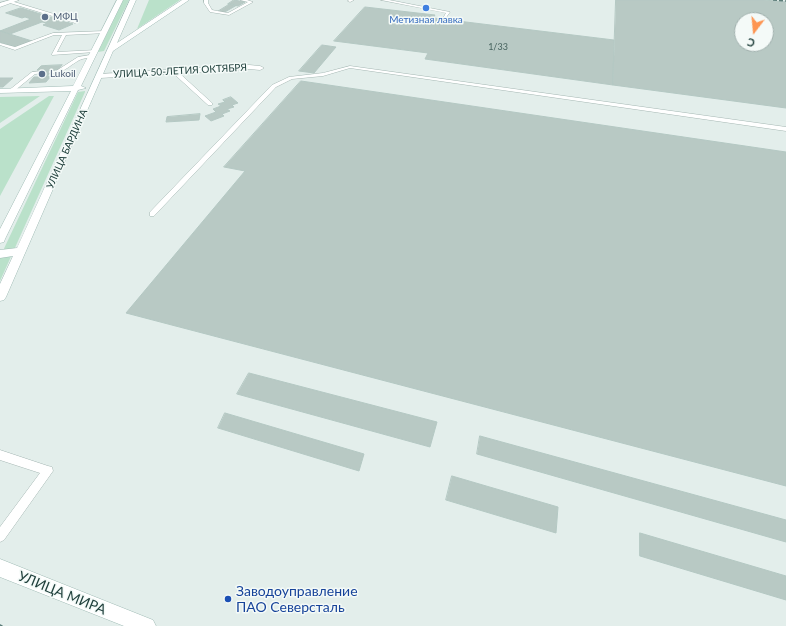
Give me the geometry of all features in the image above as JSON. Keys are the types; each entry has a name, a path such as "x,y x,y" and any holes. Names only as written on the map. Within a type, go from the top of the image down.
{"main road":[{"name":"УЛИЦА БАРДИНА","path":"0,239 120,0"},
{"name":"УЛИЦА БАРДИНА","path":"0,297 133,0"},
{"path":"110,51 186,0"},
{"path":"0,5 13,1"},
{"name":"УЛИЦА 50-ЛЕТИЯ ОКТЯБРЯ","path":"100,76 249,67 260,68"},
{"path":"0,91 95,87"},
{"path":"0,254 21,251"},
{"name":"УЛИЦА МИРА","path":"0,568 147,626"}],"lane":[{"path":"206,0 206,3 211,11 229,14 251,2 242,0"},
{"path":"383,0 448,12 445,18"},
{"path":"13,1 76,22"},
{"path":"0,44 15,49 53,34 105,32"},
{"path":"65,34 54,54 94,53"},
{"path":"50,72 57,72 80,58 94,53"},
{"path":"152,214 274,86 285,79 292,77 319,75 350,67 786,129"},
{"path":"11,91 34,73 43,72"},
{"path":"175,72 210,104"},
{"path":"0,455 48,471 0,536"}],"green space":[{"path":"123,0 129,0 104,51 98,52"},
{"path":"149,0 180,0 137,29"},
{"path":"85,91 0,281 0,257 78,92"},
{"path":"40,96 0,123 0,97"},
{"path":"49,96 54,96 0,196 0,129"}],"building":[{"path":"234,0 245,2 238,6 228,4"},
{"path":"616,0 764,0 786,2 786,108 613,85"},
{"path":"230,4 237,5 223,13 217,12"},
{"path":"365,7 435,15 433,18 614,40 613,85 425,59 428,53 334,41"},
{"path":"21,8 73,24 59,30 43,25 47,23 42,22 10,34 0,31 31,19 6,13"},
{"path":"0,31 32,41 16,47 0,42"},
{"path":"322,45 336,47 314,73 299,71"},
{"path":"62,65 58,70 52,70 47,77 51,76 46,82 29,83 34,77 39,77 45,70 37,70 41,66"},
{"path":"0,78 13,78 3,87 0,87"},
{"path":"301,81 786,152 786,486 126,313 245,171 224,167"},
{"path":"231,97 238,103 232,105 234,107 227,109 230,111 222,114 224,116 211,121 205,116 216,112 213,109 221,106 218,104 225,102 223,100"},
{"path":"200,114 199,120 166,122 167,117"},
{"path":"249,373 437,422 430,447 237,394"},
{"path":"225,413 364,454 359,471 218,428"},
{"path":"480,436 786,520 786,542 477,454"},
{"path":"452,476 558,507 556,533 446,500"},
{"path":"640,533 786,576 786,600 640,556"}],"railway":[{"path":"773,0 786,1"}],"place":[{"name":"Метизная лавка","path":"426,8"},
{"name":"МФЦ","path":"45,17"},
{"name":"Lukoil","path":"42,74"},
{"name":"Заводоуправление ПАО Северсталь","path":"228,599"}]}
